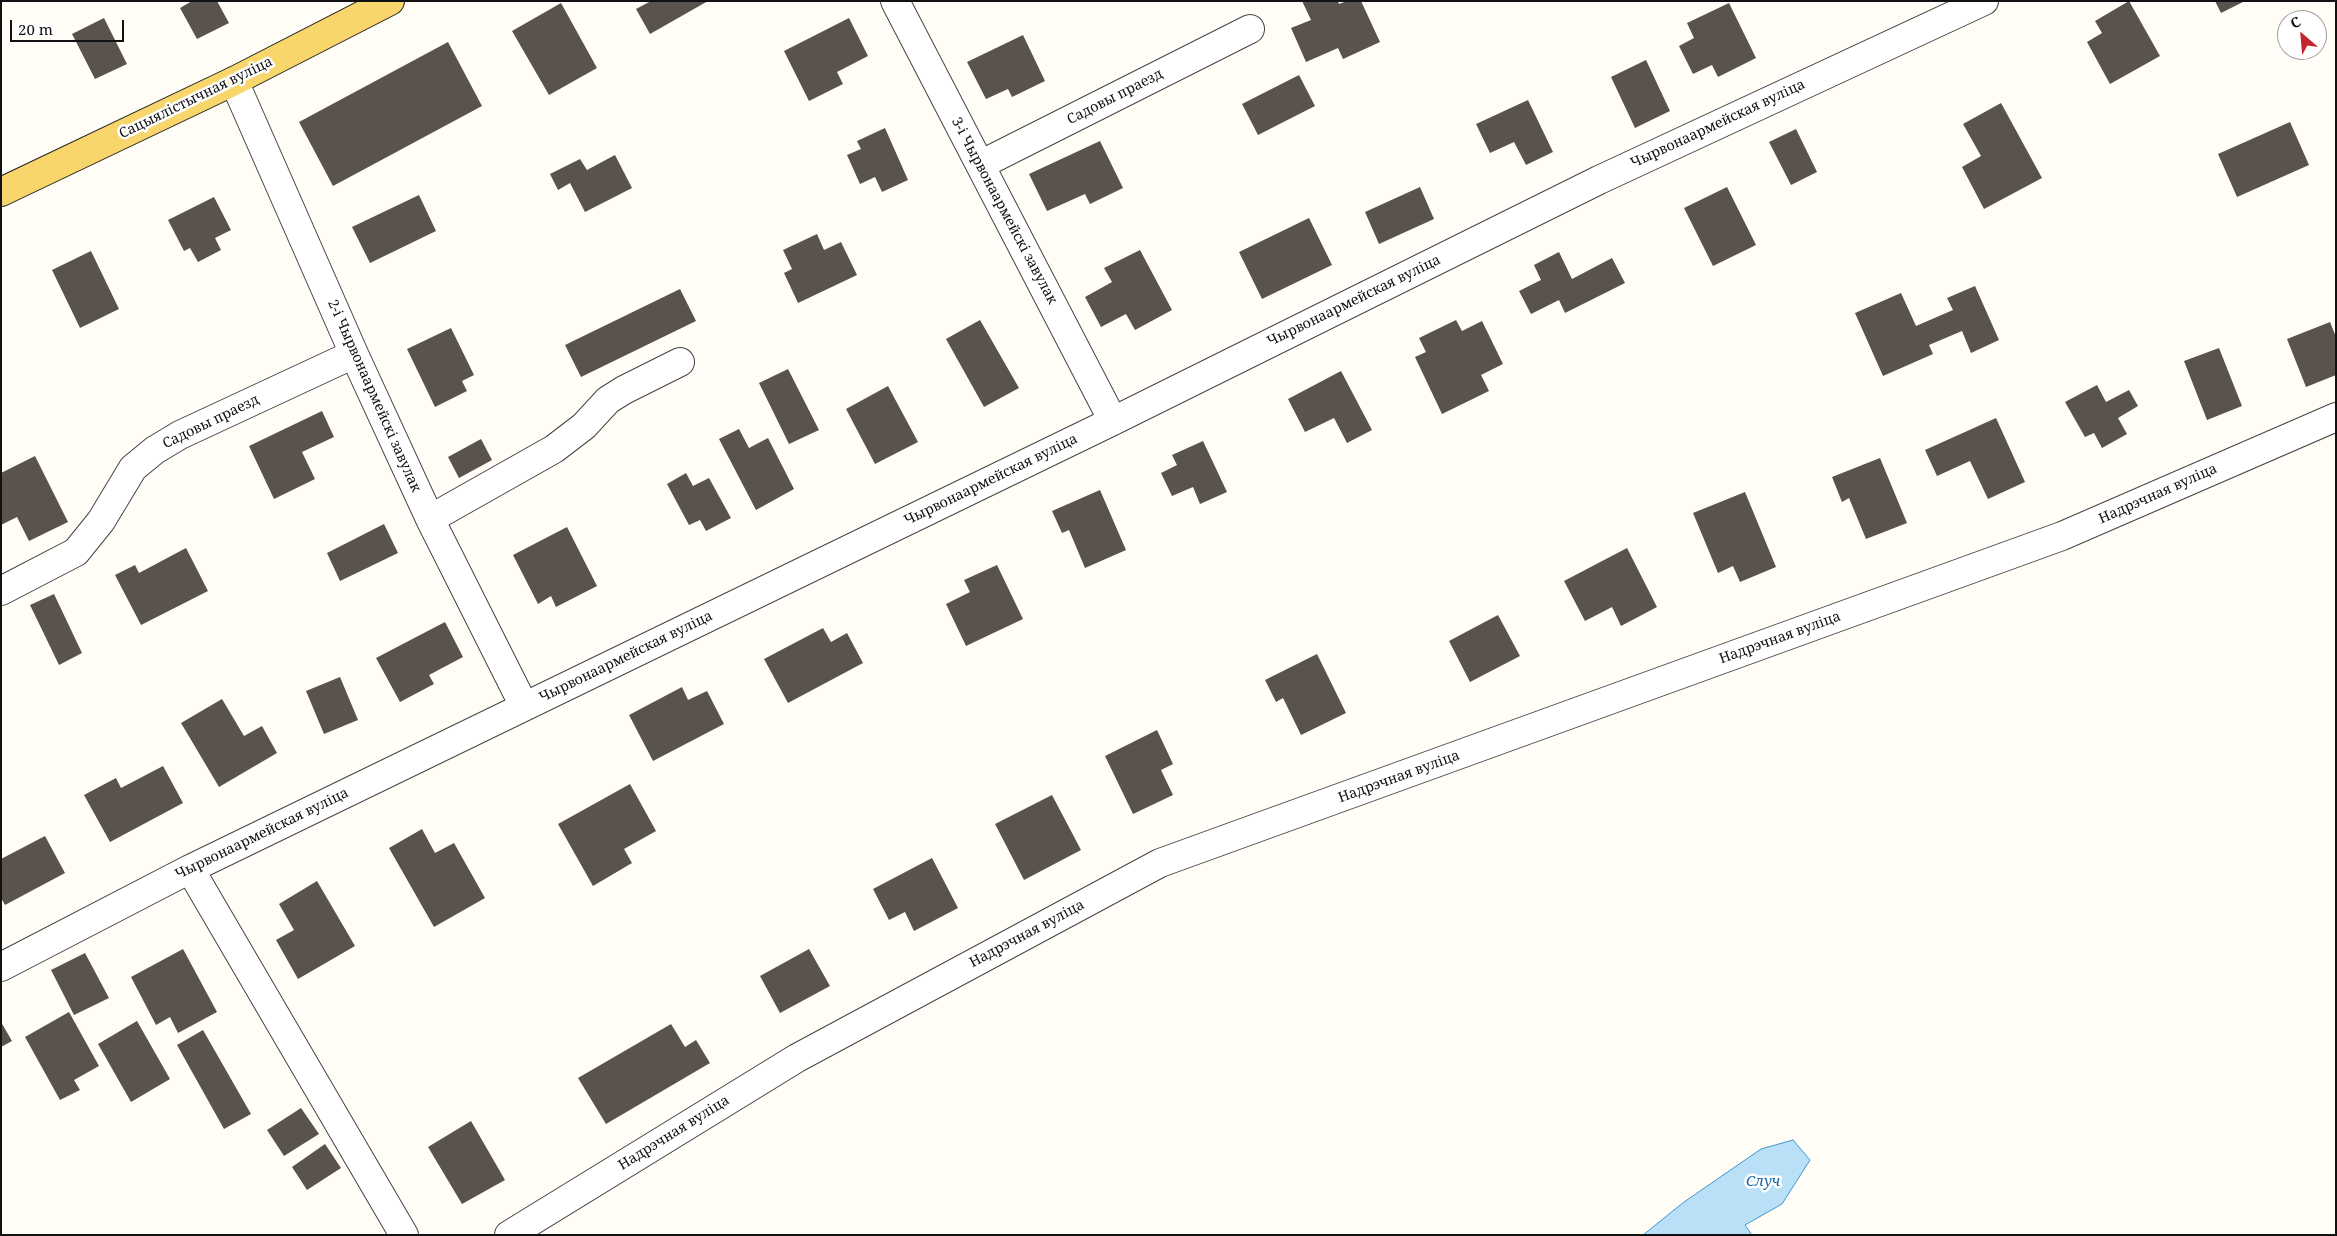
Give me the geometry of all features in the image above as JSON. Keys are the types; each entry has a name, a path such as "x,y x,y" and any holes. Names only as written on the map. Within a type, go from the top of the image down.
{"main road":[{"name":"Сацыялістычная вуліца","path":"1,192 234,80 390,1"}],"street":[{"name":"3-і Чырвонаармейскі завулак","path":"894,1 1113,421"},
{"name":"Чырвонаармейская вуліца","path":"1,967 190,869 1113,421 1598,180 1984,1"},
{"name":"Садовы праезд","path":"980,165 1250,30"},
{"name":"2-і Чырвонаармейскі завулак","path":"234,80 354,354 430,519 524,706"},
{"name":"Садовы праезд","path":"1,591 76,552 101,521 133,468 154,450 180,435 354,354"},
{"path":"430,519 554,449 584,426 608,400 680,362"},
{"name":"Надрэчная вуліца","path":"509,1235 797,1058 1160,863 2062,536 2336,417"},
{"path":"190,869 404,1235"}],"water":[{"name":"Случ","path":"1793,1140 1810,1160 1782,1204 1745,1225 1752,1235 1643,1235 1684,1202 1761,1149"}],"building":[{"path":"192,1 217,1 229,23 197,39 180,8"},
{"path":"651,1 708,1 650,34 636,9"},
{"path":"1302,1 1338,1 1339,4 1347,1 1361,1 1380,42 1343,59 1338,48 1306,62 1291,28 1311,20"},
{"path":"2129,1 2160,56 2110,84 2087,42 2102,33 2095,21"},
{"path":"2215,1 2245,1 2221,13"},
{"path":"561,3 597,68 549,95 512,31"},
{"path":"1729,3 1756,58 1718,77 1712,65 1693,74 1679,46 1694,38 1687,23"},
{"path":"104,18 127,64 95,79 72,34"},
{"path":"849,18 868,56 837,72 843,84 809,101 784,51"},
{"path":"1023,35 1045,81 1012,97 1008,89 986,99 967,62"},
{"path":"448,42 482,106 333,186 299,122"},
{"path":"1646,60 1670,111 1635,128 1611,77"},
{"path":"1299,75 1315,106 1258,135 1242,104"},
{"path":"1528,100 1553,152 1526,165 1514,142 1490,153 1476,124"},
{"path":"2001,103 2042,178 1984,209 1962,167 1981,156 1963,124"},
{"path":"2290,122 2309,165 2237,197 2218,154"},
{"path":"885,128 908,180 882,192 875,177 860,184 847,155 861,149 857,141"},
{"path":"1796,129 1817,172 1791,185 1769,142"},
{"path":"1100,141 1123,188 1090,204 1085,194 1047,211 1029,174"},
{"path":"615,155 632,188 585,212 570,183 558,190 550,174 580,159 587,170"},
{"path":"1420,187 1434,219 1379,244 1365,212"},
{"path":"1727,187 1756,245 1713,266 1684,208"},
{"path":"419,195 436,231 370,263 352,227"},
{"path":"214,197 231,230 215,238 221,250 198,262 190,248 184,251 168,220"},
{"path":"1309,218 1332,265 1262,299 1239,252"},
{"path":"817,234 824,250 841,242 857,275 798,303 784,273 792,269 783,250"},
{"path":"1140,250 1172,310 1135,330 1126,314 1101,327 1085,297 1112,282 1104,268"},
{"path":"91,251 119,309 80,328 52,270"},
{"path":"1559,252 1572,279 1612,258 1625,283 1565,313 1559,300 1531,314 1519,291 1541,280 1534,265"},
{"path":"1975,286 1999,340 1971,353 1962,331 1929,345 1933,354 1883,376 1855,313 1901,293 1916,326 1953,310 1947,298"},
{"path":"680,289 696,321 581,377 565,345"},
{"path":"980,320 1019,388 984,407 946,339"},
{"path":"1456,320 1462,331 1482,321 1503,364 1481,375 1489,391 1442,414 1415,357 1426,352 1419,338"},
{"path":"2330,322 2336,337 2336,375 2306,387 2287,339"},
{"path":"451,328 474,375 462,381 467,391 435,407 407,349"},
{"path":"2219,348 2242,406 2207,420 2184,361"},
{"path":"788,369 819,430 789,444 759,383"},
{"path":"1341,371 1372,430 1347,443 1334,418 1305,432 1288,399"},
{"path":"2097,385 2106,402 2129,390 2138,406 2118,418 2127,434 2102,448 2094,433 2085,437 2065,402"},
{"path":"888,386 918,442 875,464 846,409"},
{"path":"322,411 334,437 302,452 315,479 274,499 249,446"},
{"path":"1996,418 2025,482 1988,499 1970,461 1937,476 1925,450"},
{"path":"739,429 749,448 768,438 794,489 756,510 719,439"},
{"path":"481,439 492,460 459,478 448,457"},
{"path":"1203,441 1227,492 1200,504 1193,487 1172,496 1161,473 1177,465 1172,455"},
{"path":"35,456 68,522 29,541 17,517 1,525 1,473"},
{"path":"1880,458 1907,523 1866,539 1849,498 1842,502 1832,477"},
{"path":"686,473 693,486 709,478 731,518 706,531 700,520 689,525 667,484"},
{"path":"1100,490 1126,550 1085,568 1069,530 1062,533 1052,511"},
{"path":"1745,492 1776,567 1740,582 1733,566 1718,573 1693,513"},
{"path":"384,524 398,553 340,581 327,553"},
{"path":"567,527 597,586 556,607 551,596 538,604 513,555"},
{"path":"186,548 208,591 141,625 115,575 135,565 139,573"},
{"path":"1627,548 1657,607 1621,626 1612,607 1585,621 1564,581"},
{"path":"997,565 1023,619 966,646 946,604 970,592 964,580"},
{"path":"54,594 82,653 59,665 30,605"},
{"path":"1498,615 1520,656 1470,682 1449,641"},
{"path":"445,622 463,657 429,675 434,684 400,702 376,658"},
{"path":"823,628 831,642 847,633 863,663 788,703 764,659"},
{"path":"1317,654 1346,713 1301,735 1283,698 1276,702 1265,680"},
{"path":"340,677 358,720 324,734 306,691"},
{"path":"682,687 688,700 707,691 724,724 653,761 629,715"},
{"path":"222,699 244,736 262,726 277,753 219,787 181,723"},
{"path":"1157,730 1173,764 1161,770 1173,795 1133,814 1105,756"},
{"path":"163,766 183,803 110,842 84,795 116,778 121,788"},
{"path":"630,784 656,831 624,849 632,863 593,886 558,824"},
{"path":"1052,795 1081,850 1024,880 995,824"},
{"path":"422,829 435,853 454,843 485,898 434,927 389,848"},
{"path":"45,836 65,873 5,905 1,898 1,859"},
{"path":"932,858 958,908 914,931 905,912 889,920 873,889"},
{"path":"317,881 355,946 298,979 276,940 294,930 279,904"},
{"path":"183,949 217,1012 178,1033 170,1017 156,1025 131,977"},
{"path":"809,949 830,986 780,1013 760,976"},
{"path":"85,953 109,998 74,1015 51,970"},
{"path":"69,1012 99,1066 74,1080 80,1090 60,1100 25,1037"},
{"path":"137,1021 170,1079 131,1102 98,1044"},
{"path":"1,1022 12,1041 1,1047"},
{"path":"671,1024 685,1047 696,1040 710,1063 606,1124 578,1078"},
{"path":"203,1030 251,1114 224,1129 177,1045"},
{"path":"301,1108 319,1134 284,1156 267,1130"},
{"path":"471,1121 505,1180 462,1204 428,1147"},
{"path":"325,1144 341,1168 307,1190 292,1167"}]}
